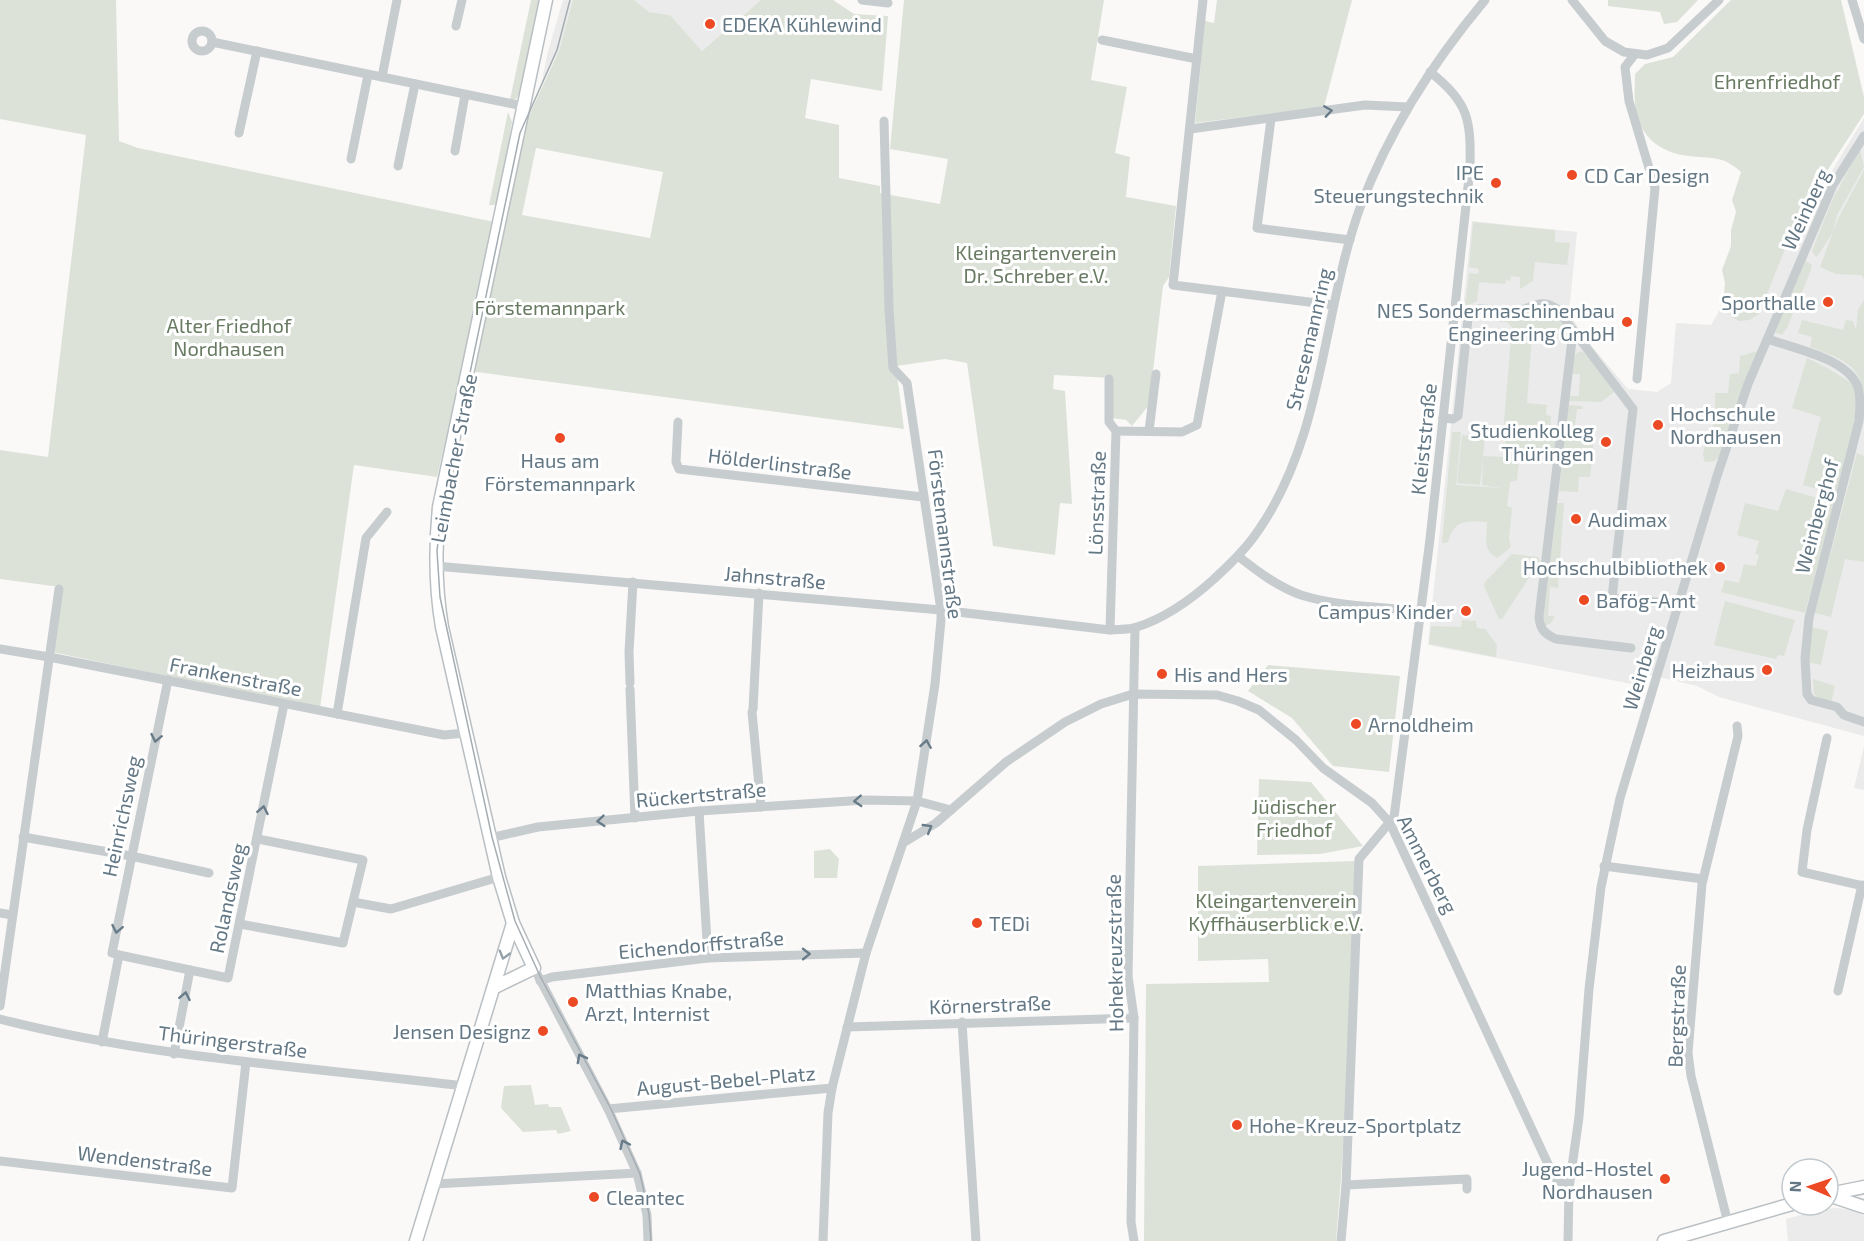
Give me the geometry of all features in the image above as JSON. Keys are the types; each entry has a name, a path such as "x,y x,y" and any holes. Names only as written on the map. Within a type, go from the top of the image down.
{"street":[{"path":"381,77 397,0"},
{"path":"456,26 462,0"},
{"name":"Leimbacher Straße","path":"546,0 439,507 435,566 442,627 465,733 499,877 513,923 540,981 608,1109"},
{"path":"862,0 888,3"},
{"path":"1203,0 1173,285 1333,305"},
{"name":"Stresemannring","path":"1110,630 1135,628 1173,609 1199,592 1238,556 1272,509 1302,440 1314,400 1333,305 1350,240 1384,152 1430,72 1485,0"},
{"path":"1572,0 1605,41 1624,52 1647,55 1668,48 1719,0"},
{"path":"1852,0 1864,39"},
{"path":"1102,40 1197,59"},
{"path":"212,42 523,106"},
{"path":"239,133 257,51"},
{"path":"1635,54 1625,67 1629,101 1655,188 1637,379"},
{"name":"Kleiststraße","path":"1390,823 1395,817 1422,611 1470,168 1470,138 1467,119 1455,94 1430,72"},
{"path":"351,159 368,75"},
{"path":"398,166 415,84"},
{"path":"455,151 465,95"},
{"path":"1190,129 1365,105 1408,107"},
{"path":"1270,119 1257,228 1350,240"},
{"name":"Förstemannstraße","path":"832,1088 866,953 916,801 935,684 941,610 907,383 893,368 889,309 884,122"},
{"name":"Weinberg","path":"1568,1241 1569,1188 1579,1117 1589,989 1604,866 1620,798 1732,428 1748,384 1833,185 1864,136"},
{"path":"1116,431 1182,432 1197,425 1222,291"},
{"path":"1443,418 1453,419 1458,416 1468,318 1472,312 1478,309 1517,311 1531,305 1552,305 1563,314 1576,335 1633,408 1612,598 1678,604"},
{"path":"1576,335 1572,340 1539,617 1540,627 1545,634 1556,639 1631,648"},
{"name":"Weinberghof","path":"1768,339 1830,360 1845,370 1858,388 1859,421 1809,618 1804,658 1807,694 1811,700 1837,707 1844,715 1864,722"},
{"path":"1149,431 1156,374"},
{"name":"Lönsstraße","path":"1109,380 1109,422 1116,431 1110,630"},
{"name":"Hölderlinstraße","path":"678,422 676,462 679,469 923,497"},
{"path":"337,714 366,538 387,512"},
{"path":"1238,556 1276,583 1301,595 1330,602 1422,611"},
{"name":"Jahnstraße","path":"435,566 941,610 1110,630"},
{"path":"633,582 629,652 635,818"},
{"path":"0,1006 22,837 59,589"},
{"path":"759,593 752,711 761,807"},
{"name":"Hohekreuzstraße","path":"1134,1241 1131,1222 1134,1018 1128,976 1135,628"},
{"name":"Frankenstraße","path":"0,649 444,735 465,733"},
{"name":"Heinrichsweg","path":"102,1042 119,955 112,953 168,680"},
{"name":"Ammerberg","path":"903,843 936,823 1005,762 1065,722 1101,704 1133,694 1217,695 1238,700 1259,710 1289,734 1323,768 1372,803 1390,823 1554,1177 1569,1188"},
{"name":"Rolandsweg","path":"174,1054 190,970 228,978 284,704"},
{"name":"Bergstraße","path":"1728,1223 1691,1076 1688,1053 1703,879 1738,736 1737,726"},
{"path":"1827,738 1807,830 1802,872 1863,886 1838,991"},
{"name":"Rückertstraße","path":"490,838 538,826 699,811 865,800 916,801 951,810"},
{"path":"699,811 708,957"},
{"path":"1341,1241 1346,1185 1359,859 1390,823"},
{"path":"22,837 131,856 208,873"},
{"path":"240,924 343,943 363,860 258,839"},
{"path":"1604,866 1703,879"},
{"path":"353,902 391,909 499,877"},
{"path":"0,913 12,915"},
{"path":"416,1241 513,923"},
{"name":"Eichendorffstraße","path":"540,981 552,977 708,957 866,953"},
{"path":"119,955 190,970"},
{"path":"495,987 534,968"},
{"name":"Körnerstraße","path":"847,1028 962,1022 1134,1018"},
{"name":"Thüringerstraße","path":"0,1019 102,1042 174,1054 464,1086"},
{"path":"962,1022 976,1241"},
{"name":"Wendenstraße","path":"0,1161 232,1188 246,1062"},
{"name":"August-Bebel-Platz","path":"608,1109 832,1088 828,1113 823,1241"},
{"path":"608,1109 637,1173 646,1215 648,1241"},
{"path":"434,1185 637,1173"},
{"path":"1346,1185 1467,1179 1467,1189"},
{"path":"1840,1192 1863,1186"},
{"path":"1840,1199 1864,1207"},
{"path":"1664,1241 1780,1208"}],"shaded area":[{"path":"563,0 573,0 559,51 541,87 547,55"},
{"path":"634,0 761,0 702,51 670,15 649,12"},
{"name":"Hochschule Nordhausen","path":"1864,118 1864,736 1719,697 1697,686 1646,674 1642,685 1428,645 1472,221 1577,232 1569,313 1585,338 1628,389 1657,392 1671,383 1676,323 1711,325 1718,313 1766,167 1827,179"},
{"path":"1864,746 1864,790 1854,788"},
{"path":"1840,1208 1856,1211 1864,1216 1864,1241 1788,1241 1786,1219 1840,1217"}],"green space":[{"path":"0,0 116,0 119,141 138,148 504,224 525,124 559,51 573,0 634,0 649,12 670,15 702,51 761,0 833,0 854,14 888,16 882,91 811,79 805,118 839,125 839,178 880,186 880,193 940,204 948,159 890,149 904,0 1104,0 1091,80 1127,87 1115,153 1130,157 1126,197 1176,206 1169,277 1163,286 1149,405 1132,426 1126,420 1112,418 1112,378 1054,375 1053,389 1065,391 1072,504 1060,503 1055,555 993,546 967,363 945,359 896,366 904,429 462,370 437,477 354,465 320,708 52,652 60,587 0,579 0,450 48,457 86,135 0,119","holes":["536,148 663,172 650,238 522,215"]},
{"path":"531,0 541,0 520,93 516,99 510,100"},
{"path":"1217,0 1352,0 1324,107 1195,123 1205,21 1214,23"},
{"path":"1608,0 1698,0 1677,22 1664,24 1660,12 1608,6"},
{"name":"Ehrenfriedhof","path":"1731,0 1841,0 1864,97 1864,114 1827,171 1817,169 1759,314 1749,320 1739,321 1732,317 1723,306 1725,283 1722,270 1731,246 1731,230 1736,212 1732,200 1741,172 1723,160 1678,154 1659,146 1651,140 1640,124 1636,113 1635,95 1635,74 1645,64 1673,57"},
{"path":"508,112 512,122 510,134 513,135 499,201 494,205 489,205"},
{"path":"1860,149 1864,167 1837,215 1833,232 1816,257 1812,251 1832,201"},
{"path":"1864,170 1864,279 1861,275 1836,274 1820,267 1838,219"},
{"path":"1473,222 1555,230 1555,242 1570,243 1567,265 1535,262 1533,281 1520,289 1520,277 1511,276 1510,281 1506,280 1505,284 1479,282 1477,301 1465,305 1469,273 1478,274 1479,269 1469,267"},
{"path":"1806,261 1812,265 1811,270 1787,328 1782,335 1773,332"},
{"path":"1864,300 1864,394 1862,383 1852,367 1837,357 1810,347 1812,337 1798,333 1802,320 1843,330 1846,320 1853,321 1856,330 1858,310"},
{"path":"1541,308 1550,310 1568,330 1568,338 1546,330 1532,336 1527,403 1547,405 1546,415 1551,416 1550,429 1560,430 1557,456 1519,461 1517,480 1510,482 1507,506 1512,508 1509,539 1511,547 1497,558 1487,547 1487,522 1462,523 1454,529 1448,542 1442,543 1452,432 1461,432 1456,485 1502,488 1482,485 1483,457 1480,485 1457,483 1462,435 1485,437 1483,456 1504,457 1506,435 1503,433 1512,327 1507,322 1499,322 1501,316"},
{"path":"1581,351 1587,355 1614,392 1601,402 1568,401 1569,396 1579,396 1580,374 1571,374 1574,357"},
{"path":"1758,351 1721,454 1715,461 1705,462 1703,455 1707,434 1715,423 1715,393 1728,393 1730,374 1739,373 1740,356"},
{"path":"1807,358 1853,384 1854,425 1836,494 1803,485 1821,417 1792,408"},
{"path":"1568,405 1582,406 1582,409 1577,409 1575,426 1595,428 1590,477 1579,477 1578,492 1559,491"},
{"path":"1857,453 1864,456 1864,562 1845,559 1831,617 1815,613"},
{"path":"1786,489 1834,503 1805,613 1721,592 1725,580 1739,583 1744,564 1756,566 1759,555 1755,554 1759,541 1737,535 1745,503 1778,511"},
{"path":"1557,503 1564,503 1558,588 1550,587 1548,616 1555,616 1551,623 1545,626 1543,623"},
{"path":"1512,554 1538,557 1540,561 1502,619 1499,619 1484,586 1485,582"},
{"path":"1725,601 1795,620 1784,656 1778,655 1776,659 1714,645"},
{"path":"1462,620 1476,621 1477,628 1485,629 1497,645 1496,657 1429,644 1431,626 1461,627"},
{"path":"1811,627 1828,631 1821,665 1808,662"},
{"path":"1268,665 1400,676 1389,772 1333,766 1292,718 1248,691"},
{"path":"1813,679 1835,686 1831,703 1817,698 1814,694"},
{"name":"Jüdischer Friedhof","path":"1259,779 1311,782 1363,846 1320,854 1257,855"},
{"path":"830,849 839,859 837,878 814,878 814,851"},
{"name":"Hohe-Kreuz-Sportplatz","path":"1355,861 1349,1051 1336,1241 1144,1241 1146,984 1269,982 1268,959 1198,961 1198,866"},
{"path":"531,1085 535,1105 548,1104 549,1107 561,1107 571,1131 558,1134 556,1130 523,1132 501,1108 504,1086"}],"tram line":[{"path":"570,0 557,50 520,133 442,507 437,551 440,597 492,837 515,921 540,976 611,1109 640,1174 649,1214 651,1241"}],"place":[{"name":"EDEKA Kühlewind","path":"710,24"},
{"name":"CD Car Design","path":"1572,175"},
{"name":"IPE Steuerungstechnik","path":"1496,183"},
{"name":"Sporthalle","path":"1828,302"},
{"name":"NES Sondermaschinenbau Engineering GmbH","path":"1627,322"},
{"name":"Hochschule Nordhausen","path":"1658,425"},
{"name":"Haus am Förstemannpark","path":"560,438"},
{"name":"Studienkolleg Thüringen","path":"1606,442"},
{"name":"Audimax","path":"1576,519"},
{"name":"Hochschulbibliothek","path":"1720,567"},
{"name":"Bafög-Amt","path":"1584,600"},
{"name":"Campus Kinder","path":"1466,611"},
{"name":"Heizhaus","path":"1767,670"},
{"name":"His and Hers","path":"1162,674"},
{"name":"Arnoldheim","path":"1356,724"},
{"name":"TEDi","path":"977,923"},
{"name":"Matthias Knabe, Arzt, Internist","path":"573,1002"},
{"name":"Jensen Designz","path":"543,1031"},
{"name":"Hohe-Kreuz-Sportplatz","path":"1237,1125"},
{"name":"Jugend-Hostel Nordhausen","path":"1665,1179"},
{"name":"Cleantec","path":"594,1197"}],"park label":[{"name":"Kleingartenverein Dr. Schreber e.V.","path":"1036,264"},
{"name":"Förstemannpark","path":"550,307"},
{"name":"Alter Friedhof Nordhausen","path":"229,336"},
{"name":"Kleingartenverein Kyffhäuserblick e.V.","path":"1276,912"}]}
